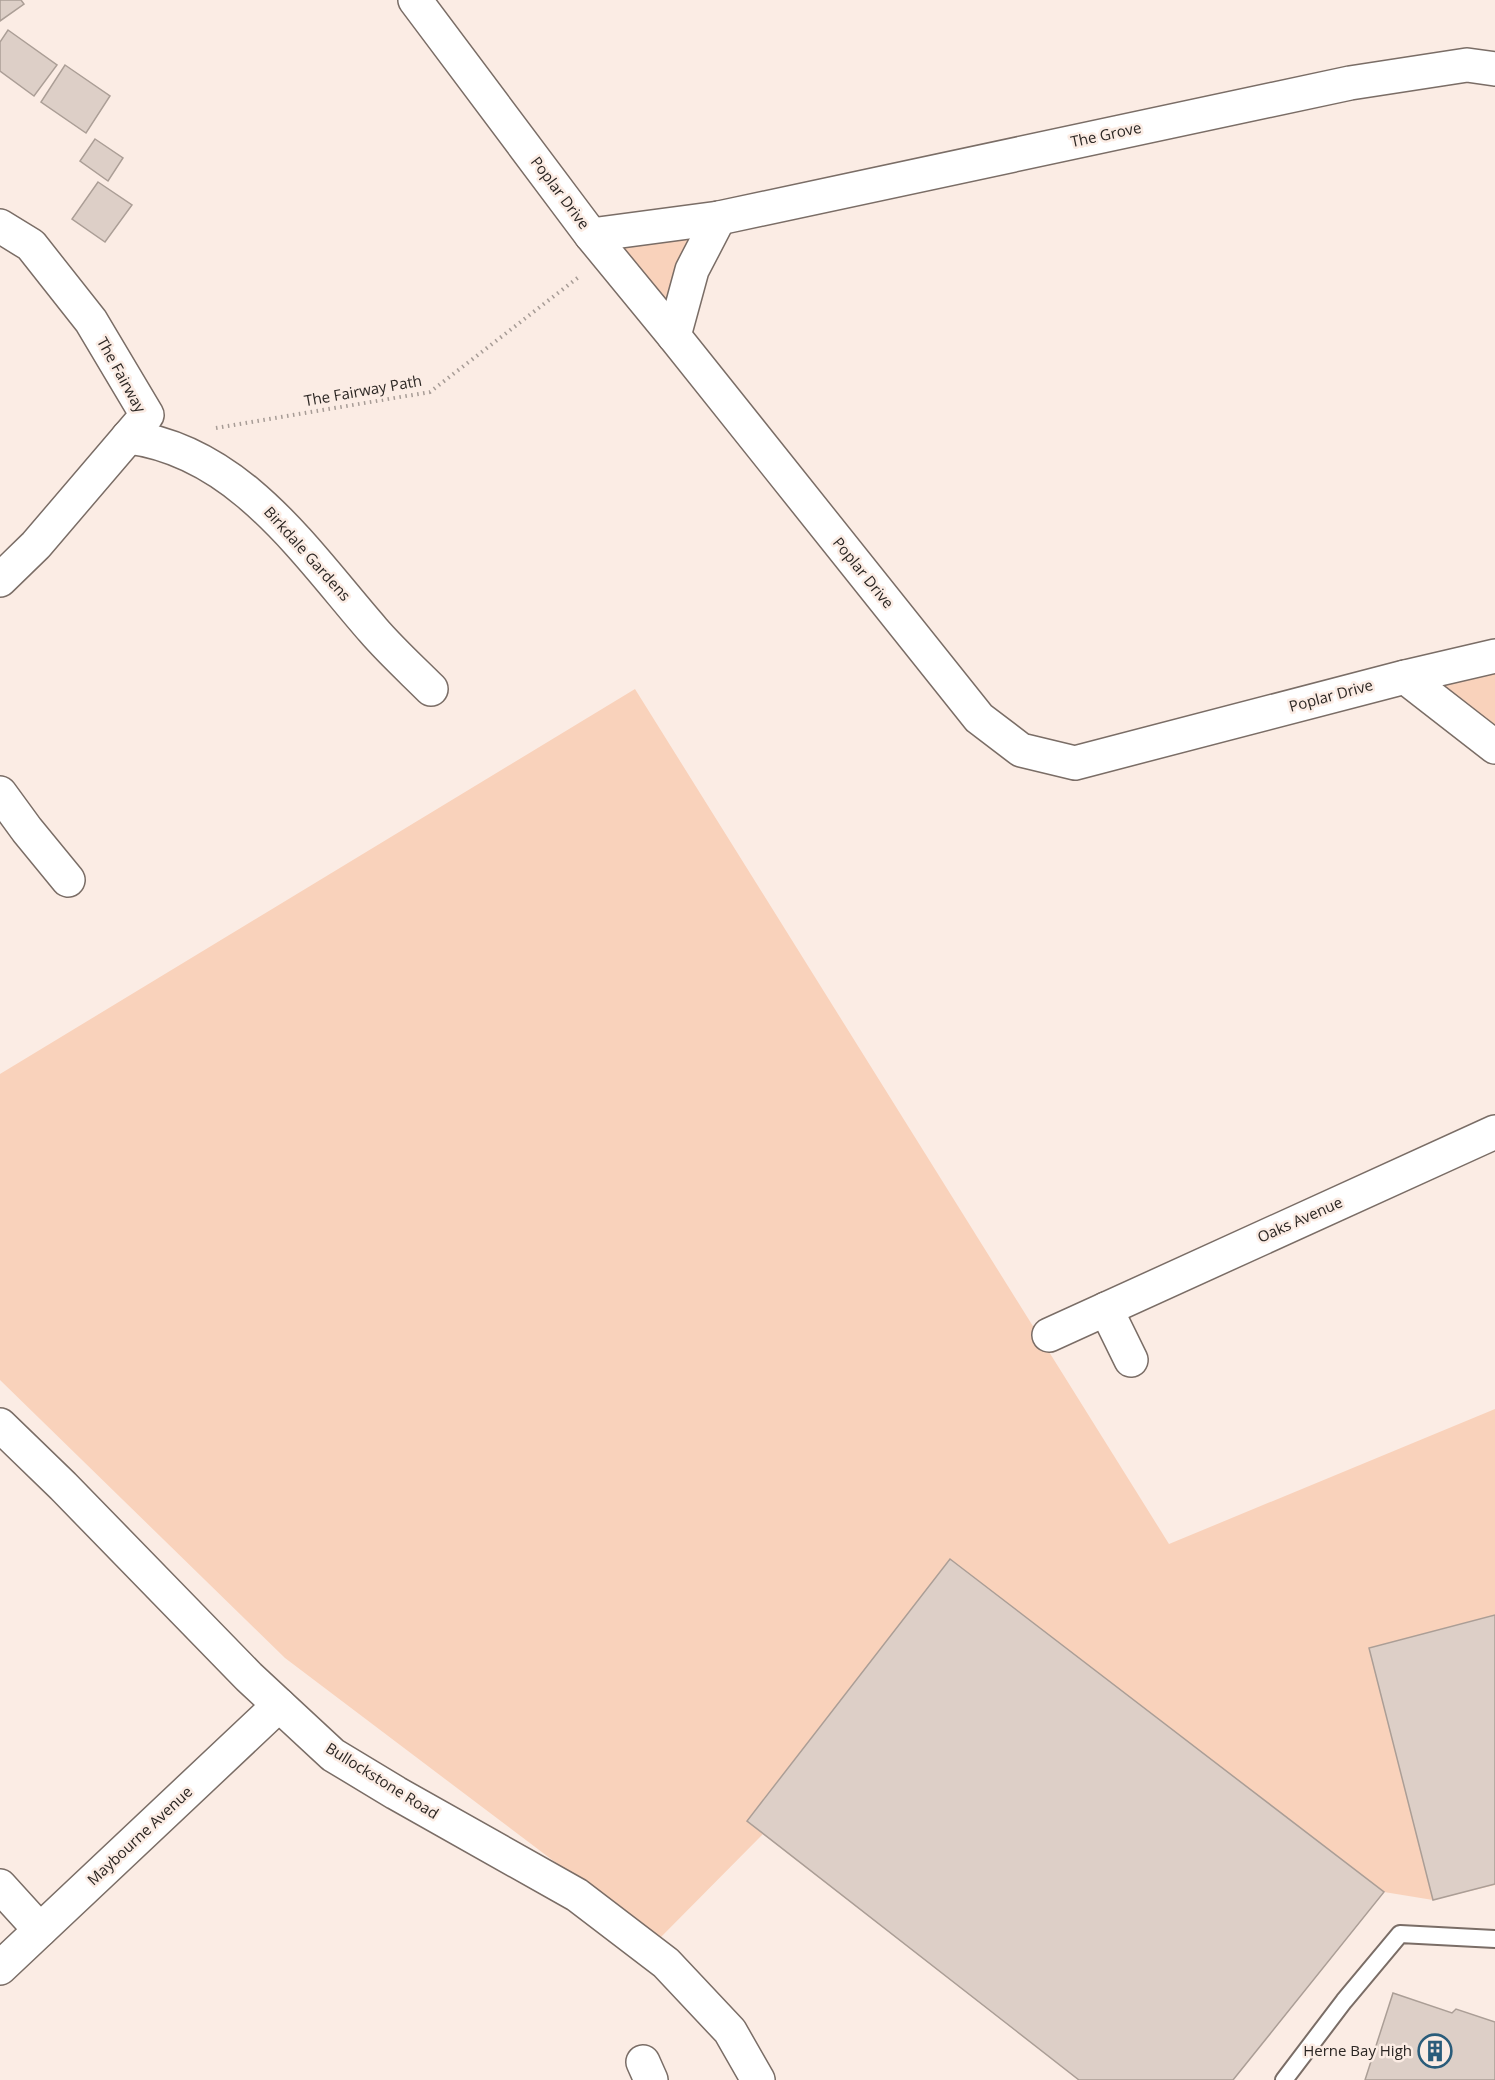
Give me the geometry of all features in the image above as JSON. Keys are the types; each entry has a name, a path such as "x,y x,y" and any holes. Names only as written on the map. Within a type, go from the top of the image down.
{"street":[{"name":"Poplar Drive","path":"415,0 599,245 979,718 1021,750 1075,763 1405,677 1495,656"},
{"name":"The Grove","path":"599,245 1350,83 1467,65 1495,69"},
{"path":"674,336 692,270 719,218"},
{"name":"The Fairway","path":"0,226 31,245 91,321 147,415 36,545 0,580"},
{"name":"Birkdale Gardens","path":"128,437 150,440 208,464 264,504 319,564 375,632 431,689"},
{"path":"1405,677 1495,747"},
{"path":"0,793 68,880"},
{"name":"Oaks Avenue","path":"1049,1335 1495,1132"},
{"path":"1106,1309 1131,1360"},
{"name":"Bullockstone Road","path":"0,1425 63,1486 249,1677 333,1755 396,1793 577,1894 666,1962 730,2031 758,2080"},
{"name":"Maybourne Avenue","path":"0,1968 279,1705"},
{"path":"0,1886 40,1930"}],"lane":[{"path":"1284,2080 1344,2001 1400,1934 1495,1940"}],"path":[{"name":"The Fairway Path","path":"208,430 430,392 599,245"}],"shaded area":[{"path":"719,218 674,336 591,235"},
{"path":"1495,656 1495,747 1405,677"},
{"path":"635,689 1169,1544 1495,1409 1495,1885 1433,1900 1384,1892 1233,2080 1079,2080 763,1834 658,1940 285,1658 0,1380 0,1074"}],"building":[{"path":"0,0 21,0 24,4 0,21"},
{"path":"8,30 57,65 34,96 0,71 0,42"},
{"path":"65,65 110,96 86,133 41,102"},
{"path":"95,139 123,158 108,181 80,161"},
{"path":"98,182 132,205 105,242 72,219"},
{"path":"950,1559 1384,1892 1233,2080 1079,2080 747,1821"},
{"path":"1495,1615 1495,1884 1433,1900 1369,1648"},
{"name":"Herne Bay High","path":"1393,1993 1452,2013 1456,2009 1495,2022 1495,2080 1365,2080"}],"place":[{"name":"Herne Bay High","path":"1435,2051"}]}
